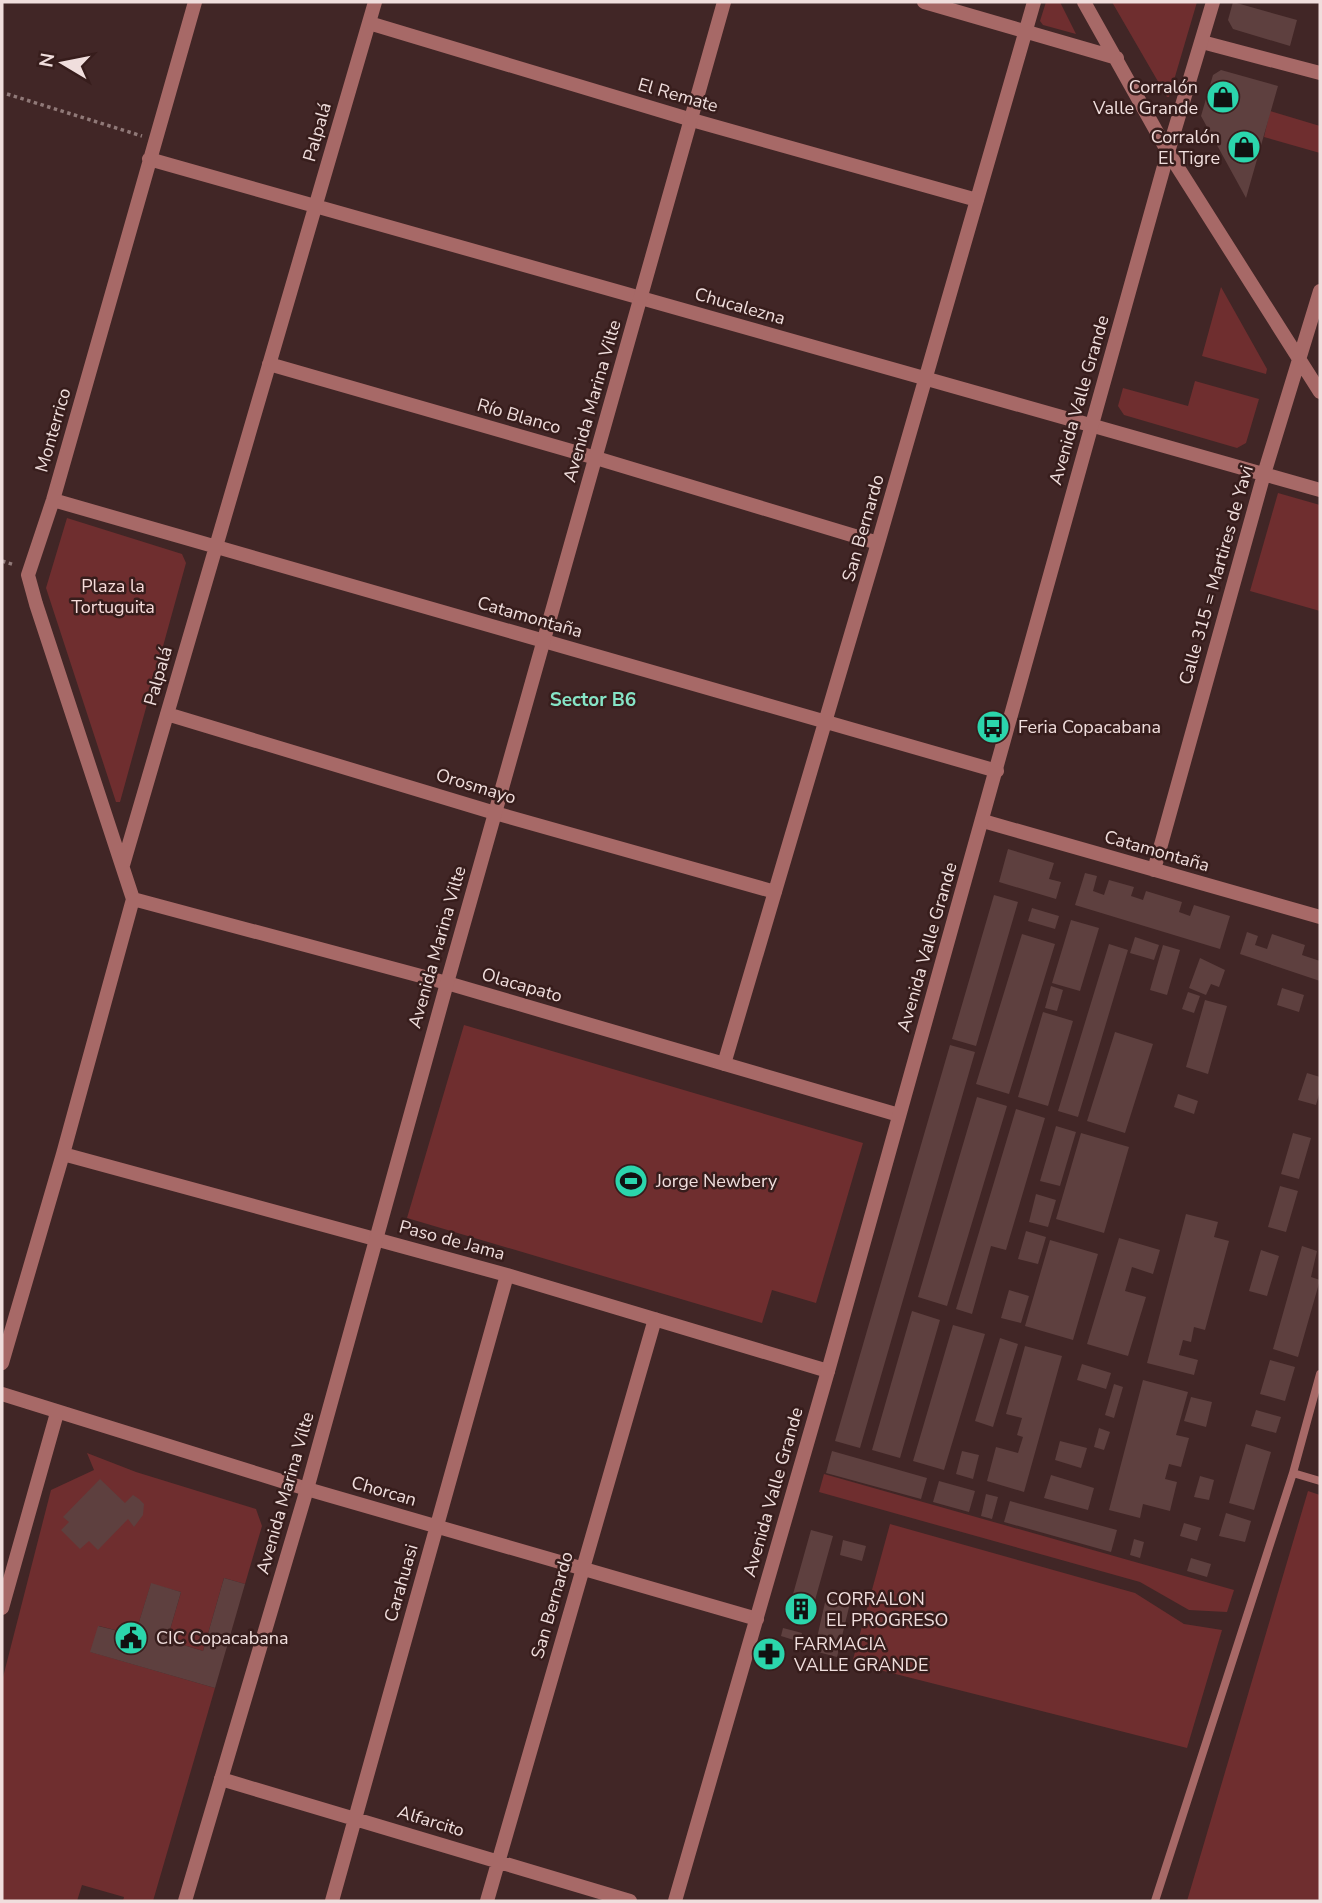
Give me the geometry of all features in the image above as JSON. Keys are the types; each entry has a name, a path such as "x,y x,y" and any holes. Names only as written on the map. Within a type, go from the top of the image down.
{"street":[{"name":"Monterrico","path":"123,865 28,575 53,500 195,2"},
{"name":"Palpalá","path":"123,865 376,2"},
{"name":"Avenida Marina Vilte","path":"185,1901 307,1489 724,2"},
{"path":"924,2 1117,58"},
{"name":"San Bernardo","path":"724,1064 826,723 1034,2"},
{"path":"1084,2 1168,152 1320,392"},
{"name":"Avenida Valle Grande","path":"675,1901 828,1371 1168,152 1213,2"},
{"name":"El Remate","path":"369,23 692,120 977,200"},
{"path":"1202,42 1320,73"},
{"name":"Chucalezna","path":"149,159 1320,490"},
{"name":"Calle 315 = Martires de Yavi","path":"1154,870 1264,474 1320,291"},
{"name":"Río Blanco","path":"269,364 878,543"},
{"name":"Catamontaña","path":"53,500 997,771"},
{"name":"Orosmayo","path":"167,714 495,813 775,892"},
{"name":"Catamontaña","path":"983,821 1320,916"},
{"path":"2,1363 133,899 123,865"},
{"name":"Olacapato","path":"133,899 447,984 900,1115"},
{"name":"Paso de Jama","path":"63,1154 507,1275 828,1371"},
{"name":"Carahuasi","path":"332,1901 507,1275"},
{"name":"San Bernardo","path":"487,1901 654,1319"},
{"name":"Chorcan","path":"2,1394 307,1489 757,1619"},
{"path":"2,1608 7,1570 57,1413"},
{"name":"Alfarcito","path":"221,1779 630,1901"}],"lane":[{"path":"1155,1901 1293,1473 1320,1374"},
{"path":"1293,1473 1320,1481"}],"path":[{"path":"8,94 154,140"}],"green space":[{"path":"1046,2 1060,2 1076,34 1043,25 1040,21"},
{"path":"1112,2 1197,2 1169,97 1167,97"},
{"path":"1270,111 1320,126 1320,153 1264,137"},
{"path":"1221,287 1267,369 1266,374 1202,356"},
{"path":"1195,381 1259,399 1246,443 1237,448 1124,415 1118,406 1123,388 1188,406"},
{"path":"1278,493 1320,505 1320,611 1250,591"},
{"name":"Plaza la Tortuguita","path":"67,518 182,554 186,563 120,802 116,802 46,588"},
{"name":"Jorge Newbery","path":"464,1025 863,1143 816,1303 772,1290 762,1323 407,1218"},
{"path":"87,1453 136,1472 256,1509 262,1526 245,1584 224,1578 203,1651 167,1640 181,1592 151,1584 135,1635 99,1626 91,1652 215,1688 153,1901 123,1901 124,1897 82,1885 77,1901 2,1901 2,1681 51,1490 94,1470"},
{"path":"824,1474 1234,1590 1227,1612 1189,1610 1140,1582 819,1492"},
{"path":"1308,1491 1320,1495 1320,1901 1187,1901"},
{"path":"890,1524 1135,1593 1184,1624 1222,1630 1187,1748 852,1663"}],"building":[{"path":"1233,2 1297,20 1290,46 1233,29 1228,20"},
{"name":"Corralón El Tigre","path":"1221,70 1278,86 1246,198 1201,116 1213,75"},
{"path":"1008,849 1054,863 1049,879 1061,882 1056,899 999,882"},
{"path":"1085,873 1097,876 1093,891 1104,895 1109,880 1134,887 1131,896 1143,900 1146,891 1182,902 1179,912 1190,916 1194,905 1230,916 1220,949 1075,905"},
{"path":"994,895 1018,902 976,1046 952,1039"},
{"path":"1032,908 1059,916 1055,929 1028,921"},
{"path":"1071,920 1099,928 1080,991 1052,983"},
{"path":"1247,932 1258,936 1255,945 1267,949 1272,934 1305,945 1302,955 1320,961 1320,981 1240,954"},
{"path":"1022,934 1055,944 1009,1094 976,1084"},
{"path":"1135,937 1159,945 1154,960 1130,953"},
{"path":"1109,944 1128,950 1078,1117 1058,1111"},
{"path":"1163,945 1180,950 1167,995 1150,990"},
{"path":"1200,958 1225,970 1219,987 1211,984 1206,995 1189,988"},
{"path":"1051,986 1063,990 1057,1011 1045,1008"},
{"path":"1282,988 1304,995 1299,1012 1277,1005"},
{"path":"1188,992 1200,996 1194,1013 1182,1009"},
{"path":"1205,1000 1227,1006 1208,1074 1186,1067"},
{"path":"1043,1012 1073,1021 1048,1106 1018,1097"},
{"path":"1115,1032 1153,1044 1125,1133 1087,1121"},
{"path":"950,1045 975,1052 860,1448 835,1441"},
{"path":"1307,1073 1320,1077 1316,1105 1298,1100"},
{"path":"1178,1094 1198,1101 1194,1114 1174,1107"},
{"path":"977,1097 1007,1106 947,1306 918,1297"},
{"path":"1016,1109 1045,1118 1006,1250 991,1246 972,1314 956,1309"},
{"path":"1056,1126 1076,1132 1060,1186 1040,1181"},
{"path":"1081,1133 1129,1147 1104,1233 1056,1219"},
{"path":"1293,1133 1311,1138 1299,1179 1281,1174"},
{"path":"1280,1186 1298,1191 1286,1232 1268,1227"},
{"path":"1036,1194 1056,1200 1048,1227 1029,1222"},
{"path":"1186,1214 1218,1222 1214,1237 1229,1241 1205,1330 1194,1327 1191,1342 1183,1340 1179,1355 1198,1360 1194,1375 1147,1363"},
{"path":"1026,1231 1046,1237 1038,1264 1018,1259"},
{"path":"1119,1238 1160,1250 1153,1274 1132,1267 1125,1291 1146,1297 1128,1356 1087,1344"},
{"path":"1050,1240 1098,1254 1073,1340 1025,1326"},
{"path":"1302,1246 1317,1251 1311,1277 1320,1280 1298,1357 1273,1349"},
{"path":"1261,1250 1279,1256 1267,1296 1249,1291"},
{"path":"1009,1290 1029,1296 1021,1323 1001,1318"},
{"path":"912,1311 940,1320 900,1458 872,1450"},
{"path":"953,1325 985,1334 944,1470 913,1461"},
{"path":"1000,1338 1018,1344 993,1427 975,1421"},
{"path":"1025,1346 1062,1356 1024,1492 987,1481 996,1447 1018,1453 1023,1437 1017,1435 1022,1418 1006,1414"},
{"path":"1270,1360 1295,1367 1285,1401 1260,1394"},
{"path":"1082,1364 1111,1373 1106,1389 1077,1380"},
{"path":"1143,1380 1188,1392 1176,1435 1189,1438 1181,1467 1169,1464 1165,1479 1177,1482 1170,1511 1143,1504 1140,1518 1109,1510"},
{"path":"1114,1384 1123,1387 1114,1418 1105,1415"},
{"path":"1191,1397 1212,1402 1206,1427 1184,1421"},
{"path":"1256,1410 1281,1417 1276,1433 1251,1426"},
{"path":"1099,1428 1110,1432 1104,1450 1094,1447"},
{"path":"1060,1441 1087,1448 1081,1468 1055,1460"},
{"path":"1246,1444 1271,1452 1254,1510 1229,1503"},
{"path":"832,1451 927,1478 921,1499 826,1473"},
{"path":"962,1451 979,1455 973,1479 956,1474"},
{"path":"1051,1475 1094,1488 1088,1510 1044,1498"},
{"path":"1200,1476 1214,1480 1209,1500 1194,1497"},
{"path":"100,1479 125,1503 133,1495 139,1499 144,1504 143,1515 134,1527 128,1519 98,1550 89,1541 80,1549 61,1530 69,1522 63,1517"},
{"path":"939,1481 975,1491 969,1512 933,1502"},
{"path":"986,1494 998,1497 992,1519 981,1516"},
{"path":"1010,1501 1117,1530 1111,1552 1004,1522"},
{"path":"1226,1513 1251,1521 1245,1542 1219,1536"},
{"path":"1184,1523 1201,1528 1197,1541 1180,1536"},
{"path":"811,1530 833,1536 810,1618 788,1612"},
{"path":"1134,1539 1144,1542 1140,1558 1130,1555"},
{"path":"843,1540 866,1546 862,1561 840,1555"},
{"path":"1191,1558 1211,1564 1207,1577 1187,1571"},
{"name":"CIC Copacabana","path":"224,1578 245,1584 215,1688 90,1652 98,1626 135,1635 151,1583 181,1592 167,1640 203,1651"},
{"path":"826,1598 850,1603 837,1657 814,1651"},
{"path":"783,1628 802,1633 800,1642 781,1636"}],"place":[{"name":"Corralón Valle Grande","path":"1223,97"},
{"name":"Corralón El Tigre","path":"1244,147"},
{"name":"Feria Copacabana","path":"993,727"},
{"name":"Jorge Newbery","path":"631,1181"},
{"name":"CORRALON EL PROGRESO","path":"801,1609"},
{"name":"CIC Copacabana","path":"131,1638"},
{"name":"FARMACIA VALLE GRANDE","path":"769,1654"}],"district":[{"name":"Sector B6","path":"593,700"}]}
